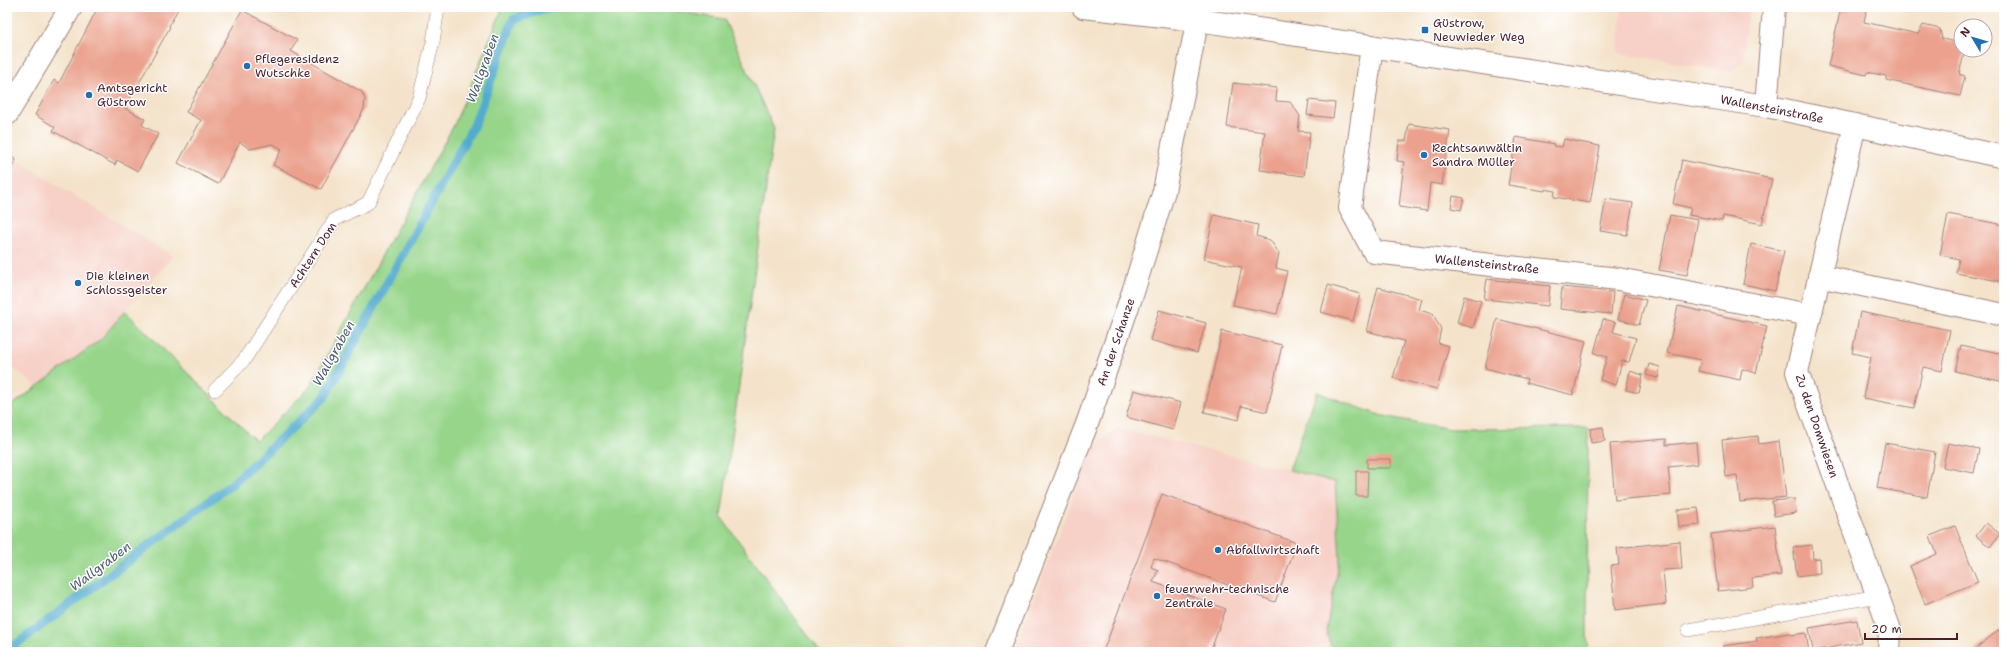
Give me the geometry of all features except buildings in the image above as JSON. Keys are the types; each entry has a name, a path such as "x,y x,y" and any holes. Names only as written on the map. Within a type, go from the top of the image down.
{"street":[{"path":"7,114 72,7"},
{"name":"Wallensteinstraße","path":"1083,7 1199,14 1372,46 1766,106 2004,157"},
{"path":"1766,106 1774,7"},
{"name":"An der Schanze","path":"997,652 1087,424 1133,292 1164,191 1199,14"},
{"name":"Wallensteinstraße","path":"1372,46 1350,208 1374,252 1618,279 1810,315"},
{"name":"Zu den Domwiesen","path":"1855,125 1797,372 1890,630 1889,652"},
{"path":"1819,276 2004,315"}],"lane":[{"name":"Achtern Dom","path":"215,390 244,360 335,219 368,203 419,98 433,42 438,7"},
{"path":"1688,630 1878,596"}],"shaded area":[{"path":"1622,7 1749,7 1743,61 1731,72 1618,53"},
{"name":"Die kleinen Schlossgeister","path":"7,154 173,256 101,338 37,387 7,363"},
{"path":"1117,428 1335,481 1340,558 1326,631 1333,652 1014,652 1091,450"}],"green space":[{"path":"503,7 650,7 724,19 774,129 721,517 820,652 7,652 7,409 101,339 125,311 256,441 309,388 454,125"},
{"path":"1317,392 1379,415 1450,429 1588,428 1587,636 1589,652 1333,652 1326,631 1340,558 1335,482 1289,470"}],"waterway":[{"name":"Wallgraben","path":"7,651 233,483 324,398 475,123 513,20 545,8 557,7"}],"place":[{"name":"Güstrow, Neuwieder Weg","path":"1425,30"},
{"name":"Pflegeresidenz Wutschke","path":"247,66"},
{"name":"Amtsgericht Güstrow","path":"89,95"},
{"name":"Rechtsanwältin Sandra Müller","path":"1424,155"},
{"name":"Die kleinen Schlossgeister","path":"78,283"},
{"name":"Abfallwirtschaft","path":"1218,550"},
{"name":"feuerwehr-technische Zentrale","path":"1157,596"}]}
